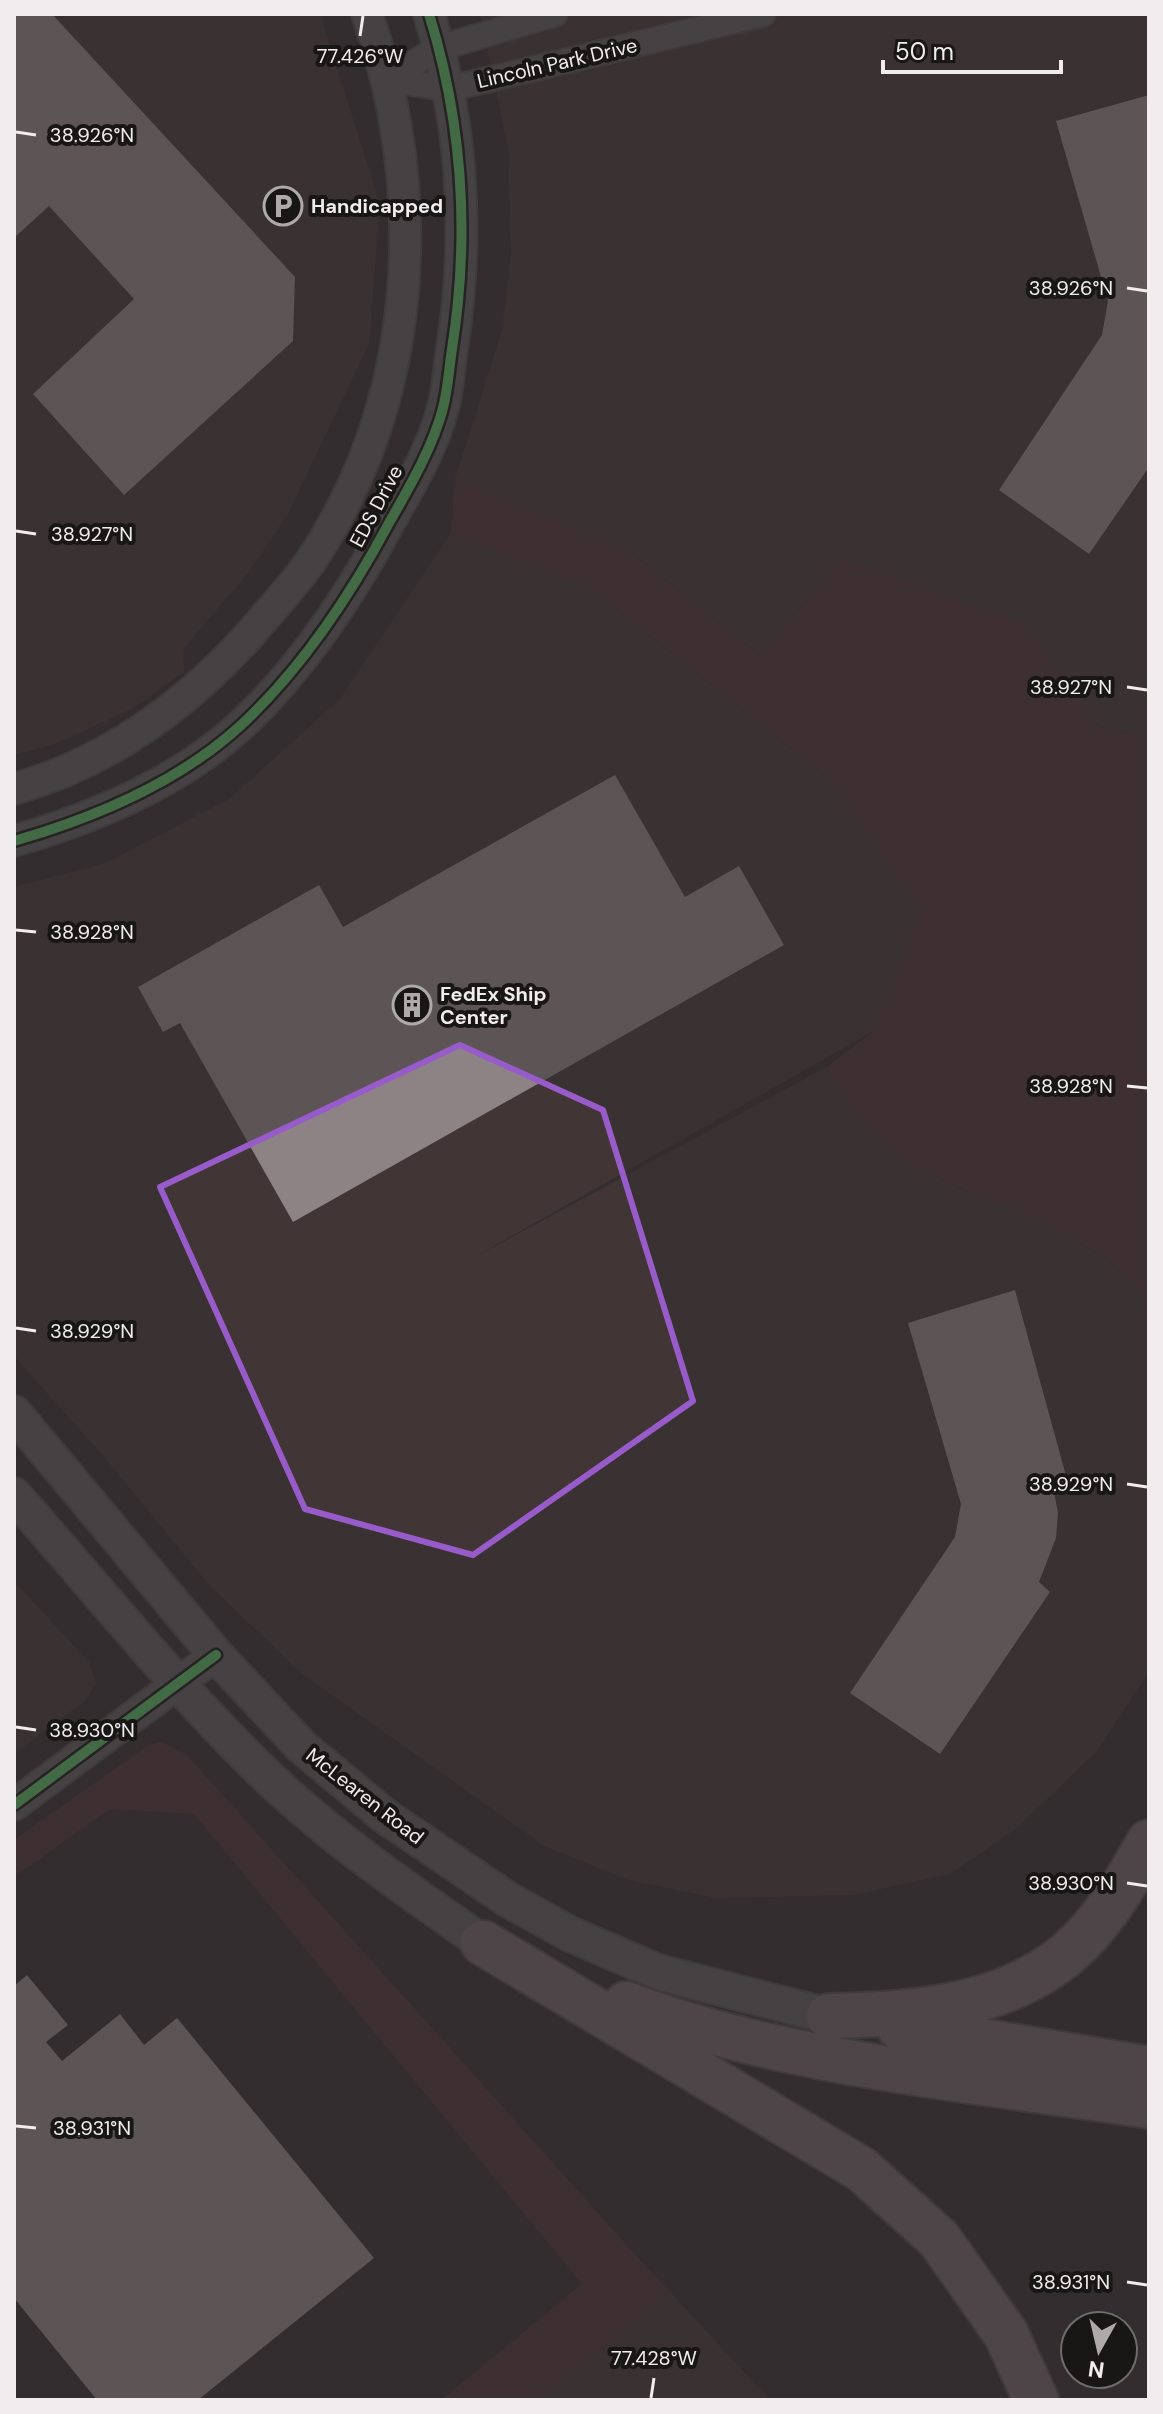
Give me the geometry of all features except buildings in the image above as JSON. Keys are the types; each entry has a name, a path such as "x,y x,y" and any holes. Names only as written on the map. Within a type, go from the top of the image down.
{"highway":[{"path":"829,2016 903,2015 951,2007 1020,1985 1078,1944 1117,1898 1149,1842"},
{"path":"483,1943 590,1990 687,2027 791,2051 1093,2079 1149,2069"},
{"path":"483,1943 861,2169 939,2239 1006,2334 1036,2400"},
{"path":"829,2016 1093,2079 1149,2106"}],"main road":[{"name":"McLearen Road","path":"14,1413 216,1655 301,1746 385,1816 507,1899 570,1934 658,1972 829,2016"},
{"path":"14,1495 180,1683 271,1780 323,1826 396,1883 483,1943"}],"street":[{"name":"EDS Drive","path":"14,789 64,773 106,752 187,697 232,654 311,561 348,495 371,439 390,377 400,326 407,255 406,193 387,79 367,14"},
{"name":"EDS Drive","path":"14,841 107,809 190,762 239,727 331,618 372,556 406,492 443,410 462,273 464,228 457,141 449,89 429,14"},
{"path":"387,79 439,48 555,14"},
{"name":"Lincoln Park Drive","path":"387,79 449,89 763,14"},
{"path":"14,1805 216,1655"}],"highlighted area":[{"path":"460,1045 603,1110 693,1401 473,1555 305,1509 160,1187"}],"shaded area":[{"path":"14,14 320,14 380,204 369,344 288,514 249,572 183,649 184,672 132,709 55,744 14,755"},
{"path":"480,14 1149,14 1149,737 1099,727 1023,623 842,559 760,655 629,551 455,479 502,330 511,255 508,148"},
{"path":"455,479 629,551 760,655 842,559 1023,623 1099,727 1149,737 1149,1324 1140,1288 1108,1260 1049,1224 968,1192 900,1159 855,1114 827,1067 872,1032 922,910 825,776 594,591 451,533"},
{"path":"451,533 594,591 825,776 922,910 872,1032 473,1258 827,1067 855,1114 900,1159 968,1192 1049,1224 1108,1260 1140,1288 1149,1324 1149,1672 1096,1752 1017,1828 950,1874 853,1895 716,1898 628,1880 544,1846 301,1673 210,1586 104,1457 14,1356 14,887 106,863 229,799 340,699"},
{"path":"14,1581 89,1662 96,1683 86,1700 14,1754"},
{"path":"162,1742 187,1755 669,2292 539,2400 441,2400 582,2284 194,1814 110,1809 14,1877 14,1840 150,1744"},
{"path":"662,2283 770,2400 523,2400"}],"cycle path":[{"path":"14,841 74,822 133,797 189,766 239,727 283,682 322,631 358,578 420,467 445,401 458,306 462,221 456,138 429,14"},
{"path":"14,1805 216,1655"}],"place":[{"name":"Handicapped","path":"283,206"},
{"name":"FedEx Ship Center","path":"412,1005"}]}
